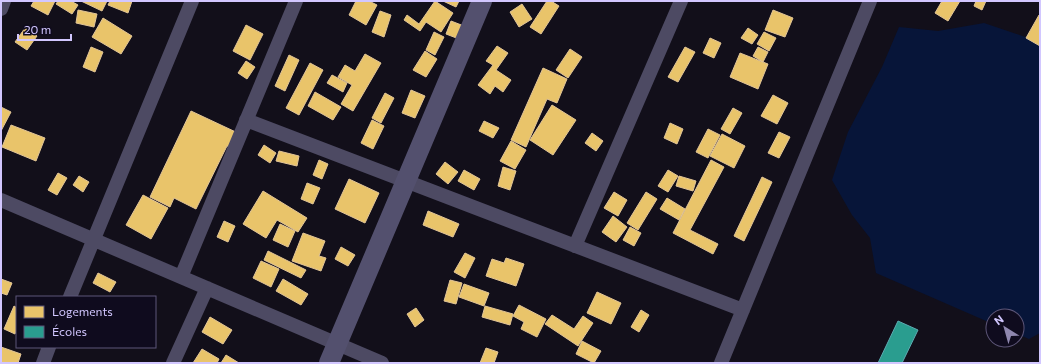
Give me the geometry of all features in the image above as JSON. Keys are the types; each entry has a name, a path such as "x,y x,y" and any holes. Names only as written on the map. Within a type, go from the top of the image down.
{"street":[{"path":"1,9 4,1"},
{"path":"70,296 192,1"},
{"path":"181,277 296,1"},
{"path":"329,363 482,1"},
{"path":"575,246 681,1"},
{"path":"722,363 870,1"},
{"path":"246,120 743,310"},
{"path":"1,200 382,363"},
{"path":"173,363 207,288"},
{"path":"43,363 49,348"}],"water":[{"path":"984,23 1040,42 1040,333 1029,339 1025,337 1025,308 985,308 985,321 876,273 870,238 852,215 832,180 848,132 882,67 899,27 938,31"}],"building: Logements":[{"path":"34,1 55,1 48,15 31,6"},
{"path":"58,1 71,1 78,5 72,14 56,4"},
{"path":"81,1 107,1 102,11"},
{"path":"110,1 132,1 128,13 108,5"},
{"path":"356,1 369,1 377,5 366,25 349,15"},
{"path":"435,1 453,13 441,32 426,22 420,31 404,20 407,15 419,24"},
{"path":"443,1 459,1 456,7"},
{"path":"547,1 551,1 559,6 541,34 530,27"},
{"path":"942,1 960,1 948,21 935,13"},
{"path":"976,1 986,1 982,10 974,6"},
{"path":"522,4 532,19 519,27 510,12"},
{"path":"78,10 97,14 94,27 76,23"},
{"path":"773,10 793,18 785,37 765,30"},
{"path":"380,11 391,15 384,37 372,32"},
{"path":"1039,15 1040,16 1040,46 1026,38"},
{"path":"103,18 132,36 121,54 92,37"},
{"path":"451,21 464,26 459,39 446,34"},
{"path":"246,25 263,34 250,60 233,51"},
{"path":"25,28 37,36 27,50 15,42"},
{"path":"748,28 758,35 752,44 741,38"},
{"path":"434,32 444,37 435,55 426,50"},
{"path":"764,32 776,38 769,51 757,44"},
{"path":"710,38 721,43 714,58 703,53"},
{"path":"497,46 508,53 496,70 511,80 503,92 495,86 490,94 478,85 493,65 486,61"},
{"path":"91,47 103,52 95,72 83,67"},
{"path":"685,47 695,52 678,82 668,77"},
{"path":"758,47 768,52 763,62 753,56"},
{"path":"570,49 582,57 568,78 556,70"},
{"path":"425,51 437,59 426,77 413,70"},
{"path":"740,53 768,64 758,89 730,77"},
{"path":"365,54 381,63 353,111 341,104 352,85 338,77 345,65 355,71"},
{"path":"289,55 299,60 285,91 275,86"},
{"path":"246,61 255,67 247,79 238,73"},
{"path":"310,63 323,70 299,115 286,108"},
{"path":"543,68 567,79 557,103 547,99 526,147 511,140"},
{"path":"332,75 347,83 343,92 327,83"},
{"path":"411,90 425,96 415,118 402,113"},
{"path":"315,92 341,107 333,120 308,106"},
{"path":"385,93 394,98 381,123 372,118"},
{"path":"773,95 788,103 777,124 761,116"},
{"path":"552,105 576,120 553,155 530,140"},
{"path":"1,107 11,112 1,131"},
{"path":"733,108 742,113 730,134 721,129"},
{"path":"191,111 240,134 233,148 227,146 196,209 174,198 170,207 150,197"},
{"path":"372,120 384,126 373,149 361,143"},
{"path":"484,121 499,128 493,138 479,131"},
{"path":"670,123 683,129 677,144 664,138"},
{"path":"11,125 45,138 36,161 2,147"},
{"path":"708,129 720,135 708,158 696,152"},
{"path":"779,132 790,137 779,158 768,153"},
{"path":"592,133 603,141 596,151 585,143"},
{"path":"722,134 745,146 734,168 710,156"},
{"path":"511,141 526,150 515,169 500,161"},
{"path":"264,145 276,153 270,163 258,155"},
{"path":"279,151 299,156 297,166 276,161"},
{"path":"319,160 328,164 322,179 313,175"},
{"path":"711,160 724,167 690,230 718,244 713,254 673,233"},
{"path":"445,162 458,172 448,184 436,174"},
{"path":"503,167 516,171 510,190 498,186"},
{"path":"464,170 480,179 474,190 458,181"},
{"path":"668,170 678,176 668,192 658,186"},
{"path":"58,173 67,178 57,195 48,190"},
{"path":"79,176 89,182 83,192 73,185"},
{"path":"679,176 696,181 693,191 676,186"},
{"path":"762,177 772,182 744,241 734,236"},
{"path":"349,179 379,193 365,223 335,209"},
{"path":"307,183 320,188 313,204 301,199"},
{"path":"263,191 307,218 298,232 277,220 266,238 243,224"},
{"path":"614,192 627,200 618,216 604,208"},
{"path":"646,192 657,199 638,230 627,223"},
{"path":"143,195 168,208 151,239 126,225"},
{"path":"667,198 685,209 679,220 660,209"},
{"path":"428,211 459,224 453,237 423,225"},
{"path":"613,216 627,227 616,242 602,232"},
{"path":"224,221 235,226 228,242 217,237"},
{"path":"280,224 295,231 288,247 273,240"},
{"path":"630,227 641,233 634,246 623,240"},
{"path":"303,233 325,241 319,256 326,258 321,271 292,261"},
{"path":"341,247 355,255 348,266 335,259"},
{"path":"268,251 306,270 301,278 264,260"},
{"path":"465,253 475,258 465,278 454,272"},
{"path":"506,258 524,264 516,286 486,276 492,259 504,263"},
{"path":"261,261 279,269 271,287 253,278"},
{"path":"98,273 116,282 110,292 93,283"},
{"path":"1,279 12,283 7,295 1,293"},
{"path":"283,279 308,294 301,305 276,291"},
{"path":"450,280 462,283 456,304 444,301"},
{"path":"464,284 489,293 484,306 459,297"},
{"path":"597,292 621,303 611,324 587,313"},
{"path":"519,305 546,319 537,337 521,329 524,322 513,316"},
{"path":"14,306 16,307 15,334 4,329"},
{"path":"485,306 513,314 510,325 482,317"},
{"path":"416,308 424,320 415,327 407,314"},
{"path":"641,310 649,315 639,332 631,327"},
{"path":"552,315 574,329 583,316 593,323 578,346 545,324"},
{"path":"210,317 232,330 223,344 202,332"},
{"path":"582,341 601,351 594,363 576,354"},
{"path":"1,347 21,354 18,363 1,363"},
{"path":"486,348 498,352 494,363 480,363"},
{"path":"202,349 219,359 217,363 193,363"},
{"path":"226,355 239,363 221,363"}],"building: Écoles":[{"path":"898,321 918,330 902,363 878,363"}]}
